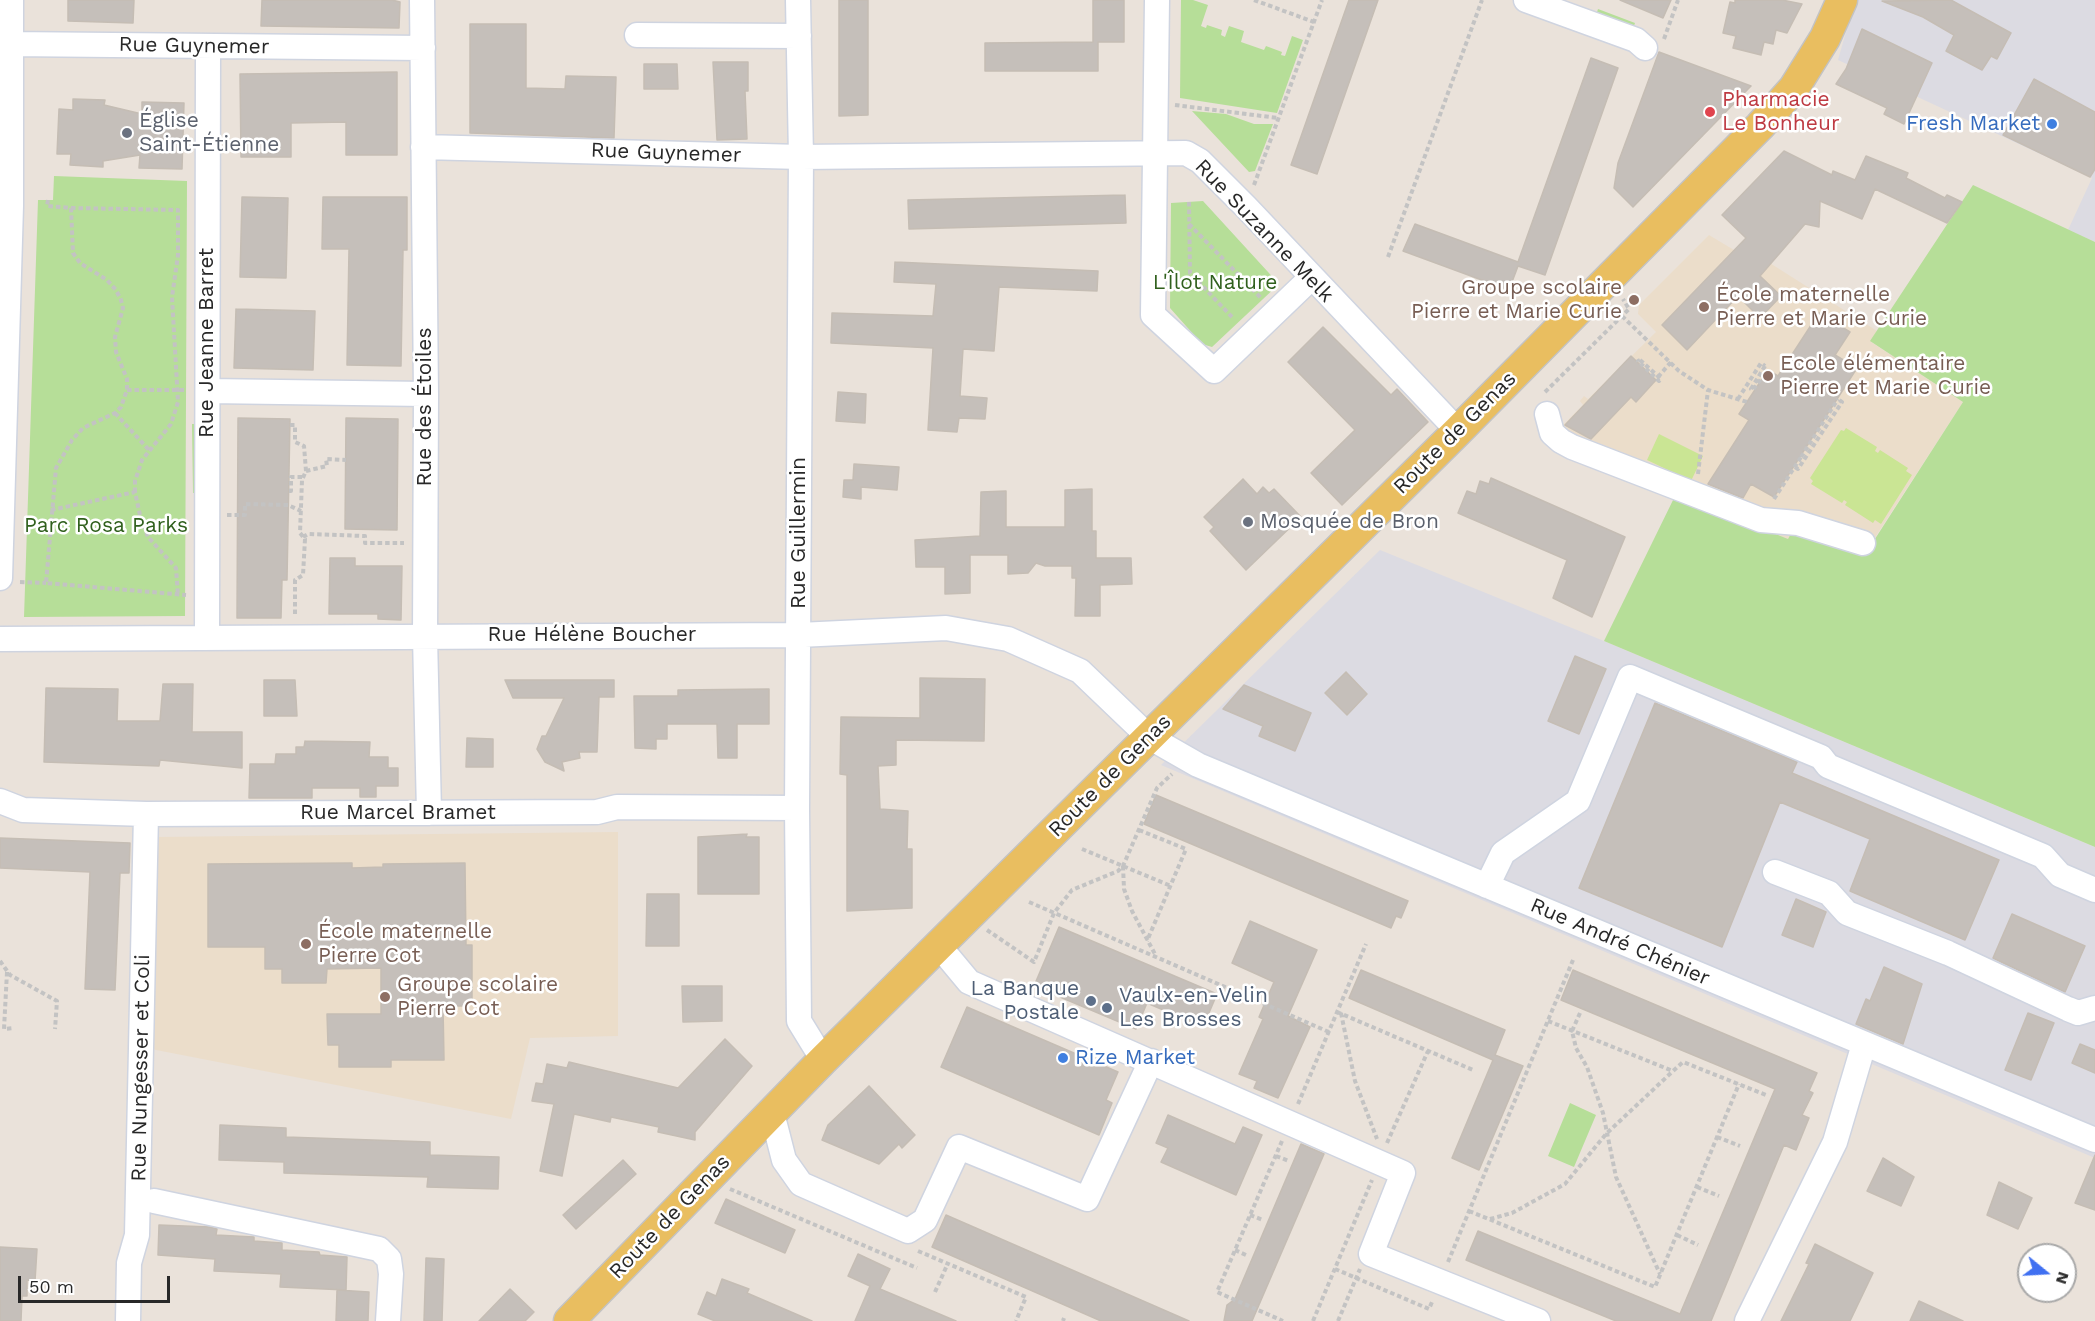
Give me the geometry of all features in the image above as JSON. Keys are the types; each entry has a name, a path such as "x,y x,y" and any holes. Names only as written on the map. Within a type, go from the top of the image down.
{"main road":[{"name":"Route de Genas","path":"569,1321 823,1060 1458,431 1787,95 1825,38 1842,0"}],"street":[{"path":"10,580 9,44 11,0"},
{"name":"Rue des Étoiles","path":"422,0 426,394 425,636 429,813"},
{"name":"Rue Guillermin","path":"798,0 801,157 797,808 799,1022 823,1060"},
{"path":"1157,0 1153,315 1214,371 1311,278"},
{"path":"1526,0 1654,45"},
{"path":"637,35 799,36"},
{"name":"Rue Guynemer","path":"9,44 423,48"},
{"name":"Rue Jeanne Barret","path":"207,638 200,391 208,47"},
{"name":"Rue Guynemer","path":"423,147 801,157"},
{"name":"Rue Suzanne Melk","path":"801,157 1186,153 1200,161 1246,207 1458,431"},
{"path":"200,391 426,394"},
{"path":"1544,405 1552,433 1572,447 1761,520 1798,523 1863,543"},
{"name":"Rue Hélène Boucher","path":"0,639 799,635 946,628 1008,639 1080,671 1149,737"},
{"path":"1487,886 1503,853 1578,801 1630,677 1821,757 1828,766 2043,856 2060,875 2095,890"},
{"name":"Rue André Chénier","path":"1149,737 1188,759 2095,1140"},
{"name":"Rue Marcel Bramet","path":"0,801 23,810 146,814 597,812 617,807 797,808"},
{"name":"Rue Nungesser et Coli","path":"128,1321 129,1263 137,1235 146,814"},
{"path":"1775,872 1829,893 1847,913 1948,953 2078,1013 2095,1008"},
{"path":"939,946 969,981 1150,1061 1382,1157 1403,1173 1371,1254 1538,1321"},
{"path":"1747,1321 1835,1142 1864,1044"},
{"path":"772,1113 784,1160 801,1184 908,1231 925,1220 959,1147 1087,1199 1150,1061"},
{"name":"Rue Nungesser et Coli","path":"154,1201 379,1250 389,1259 391,1274 388,1321"}],"path":[{"path":"1254,0 1314,22"},
{"path":"1246,207 1322,0"},
{"path":"1388,257 1482,0"},
{"path":"1654,45 1678,0"},
{"path":"1155,103 1278,118"},
{"path":"48,200 47,206 71,208 178,210 178,255 172,297 178,402 171,424 149,450 135,481 140,515 148,537 176,568 178,596"},
{"path":"1189,202 1190,273 1232,317"},
{"path":"46,583 56,468 72,440 83,428 115,413 121,407 127,390 127,379 116,352 115,337 123,308 121,300 116,290 106,280 80,263 73,253 71,208"},
{"path":"1189,224 1264,299"},
{"path":"1544,405 1629,309"},
{"path":"1622,316 1671,362 1708,390 1747,402"},
{"path":"1658,377 1640,360 1638,361 1659,381 1658,377 1671,362"},
{"path":"1738,399 1761,363 1765,366 1751,389 1754,390 1766,372"},
{"path":"127,390 200,391"},
{"path":"1703,482 1698,477 1698,459 1708,390"},
{"path":"1761,520 1838,399 1842,402 1798,469 1795,467"},
{"path":"115,413 149,450"},
{"path":"290,425 295,425 295,442 304,446 306,471 303,477 300,533 303,537 303,575 295,580 295,621"},
{"path":"306,471 327,466 326,459 346,460"},
{"path":"289,491 291,491 291,477 303,477"},
{"path":"51,510 135,492"},
{"path":"224,515 245,515 245,504 288,505 301,511"},
{"path":"303,537 308,534 365,536 365,543 404,543"},
{"path":"10,580 178,596 190,595"},
{"path":"970,914 995,938 1034,962 1054,913 1072,890 1118,871 1123,866 1157,788 1188,759"},
{"path":"1139,830 1186,849 1147,941"},
{"path":"1082,849 1171,886"},
{"path":"1123,866 1124,889 1147,941 1157,957"},
{"path":"1029,902 1329,1032"},
{"path":"1335,1269 1429,1309 1573,960"},
{"path":"0,961 7,971 57,1001 56,1029"},
{"path":"7,971 4,1029 14,1028"},
{"path":"1382,1157 1355,1081 1339,1012 1473,1070"},
{"path":"1580,1013 1572,1031 1576,1048 1587,1067 1603,1113 1616,1177 1660,1274"},
{"path":"1548,1021 1672,1071"},
{"path":"1313,1321 1428,1051"},
{"path":"1489,1219 1512,1213 1565,1184 1606,1134 1683,1062 1766,1095"},
{"path":"1469,1211 1655,1287 1739,1084"},
{"path":"1717,1137 1740,1146"},
{"path":"1276,1156 1288,1161"},
{"path":"707,1179 917,1268"},
{"path":"1697,1187 1719,1196"},
{"path":"1250,1215 1263,1220"},
{"path":"1677,1235 1698,1245"},
{"path":"913,1248 1026,1297 1016,1321"},
{"path":"1235,1250 1246,1255"},
{"path":"1338,1321 1362,1263 1371,1254"},
{"path":"935,1292 948,1263"},
{"path":"1264,1319 1266,1314 1283,1321"}],"shaded area":[{"path":"1855,0 2095,0 2095,242 2068,230 2092,178 1838,60"},
{"name":"Ecole élémentaire Pierre et Marie Curie","path":"1709,235 1734,250 1743,246 1877,331 1871,342 1963,402 1863,556 1795,528 1788,539 1571,451 1560,428 1583,405 1580,401 1584,396 1588,399 1656,332 1638,314 1639,305"},
{"path":"1380,550 1604,641 2095,847 2095,1158 1161,765"},
{"name":"Groupe scolaire Pierre Cot","path":"618,832 618,1036 530,1038 511,1119 151,1049 157,837"}],"green space":[{"path":"1181,0 1193,0 1208,5 1201,26 1206,28 1207,25 1222,30 1221,35 1225,37 1229,26 1244,31 1241,42 1264,50 1266,46 1282,52 1281,55 1285,56 1292,36 1303,40 1277,113 1180,98"},
{"path":"1598,9 1635,23 1631,34 1594,21"},
{"path":"1192,111 1226,114 1254,124 1273,124 1255,171 1249,172"},
{"name":"Parc Rosa Parks","path":"54,176 187,181 185,616 24,617 38,200 53,200"},
{"path":"1973,185 2095,242 2095,847 1604,641 1676,494 1788,539 1794,528 1864,556 1963,402 1870,341"},
{"name":"L'Îlot Nature","path":"1203,201 1279,284 1212,347 1202,344 1170,308 1171,203"},
{"path":"192,424 198,424 198,493 193,493"},
{"path":"1846,428 1877,447 1875,451 1878,453 1880,450 1908,468 1906,471 1912,475 1881,524 1875,520 1873,523 1845,505 1847,502 1844,500 1842,503 1811,484 1813,481 1810,478 1841,430 1844,431"},
{"path":"1659,434 1703,456 1691,481 1647,460"},
{"path":"1570,1103 1596,1115 1574,1167 1548,1156"}],"building":[{"path":"68,0 134,0 133,23 68,21"},
{"path":"262,0 392,0 400,2 399,28 261,26"},
{"path":"839,0 868,0 868,115 839,116"},
{"path":"1093,0 1124,0 1124,42 1098,42 1098,71 985,71 985,43 1093,42"},
{"path":"1349,0 1378,0 1317,174 1291,165"},
{"path":"1620,0 1671,0 1663,18"},
{"path":"1735,0 1782,0 1802,4 1787,33 1776,30 1773,44 1764,42 1761,55 1733,48 1736,36 1723,33 1730,2 1735,3"},
{"path":"1951,0 2011,33 1997,59 1991,56 1982,70 1946,51 1954,35 1923,17 1882,1"},
{"path":"470,24 526,24 526,88 565,89 566,76 616,77 614,138 470,133"},
{"path":"1862,29 1932,63 1904,124 1884,114 1887,108 1836,84 1846,69"},
{"path":"1659,52 1751,86 1633,207 1614,188 1618,163"},
{"path":"1591,58 1618,68 1545,275 1518,266 1509,290 1403,251 1415,224 1518,262"},
{"path":"713,62 748,62 748,91 745,91 747,139 717,140"},
{"path":"644,64 677,64 678,89 644,89"},
{"path":"397,72 397,155 346,155 346,122 291,123 291,157 241,157 240,74"},
{"name":"Fresh Market","path":"2034,79 2095,112 2095,169 2090,177 2003,135"},
{"name":"Église Saint-Étienne","path":"73,99 105,100 104,105 142,114 142,102 184,103 182,169 139,168 140,155 103,161 103,167 70,165 71,154 57,154 59,109 73,110"},
{"path":"1784,151 1832,175 1833,171 1855,180 1866,156 1908,173 1906,178 1945,198 1947,195 1962,202 1947,223 1875,189 1862,219 1820,201 1819,227 1805,224 1760,276 1781,296 1760,318 1738,296 1687,350 1662,325 1746,238 1722,215"},
{"path":"1125,195 1126,223 909,229 908,200"},
{"path":"242,197 288,198 286,278 240,277"},
{"path":"323,197 407,197 407,250 403,250 401,366 347,365 349,249 322,249"},
{"path":"895,262 1098,271 1097,291 999,287 994,351 963,349 960,396 987,398 985,419 959,418 957,432 928,430 933,348 831,343 832,313 933,316 936,284 894,282"},
{"path":"236,309 315,311 313,370 234,368"},
{"name":"Ecole élémentaire Pierre et Marie Curie","path":"1819,313 1850,332 1835,355 1857,368 1774,497 1751,484 1743,498 1708,484 1749,420 1739,414 1768,370 1778,376"},
{"path":"1323,327 1391,395 1397,389 1428,422 1342,505 1311,473 1355,430 1288,362"},
{"path":"1631,356 1656,380 1636,402 1631,397 1591,439 1565,425"},
{"path":"838,392 866,394 865,423 836,421"},
{"path":"238,418 290,419 287,580 282,580 281,618 237,618"},
{"path":"346,418 398,419 397,530 345,529"},
{"path":"854,464 899,467 897,490 861,487 861,499 843,497 844,480 853,480"},
{"path":"1491,478 1625,537 1592,617 1553,598 1567,560 1458,513 1467,491 1476,494 1480,481 1489,484"},
{"name":"Mosquée de Bron","path":"1243,479 1257,494 1263,487 1269,493 1274,489 1301,517 1246,570 1210,531 1214,527 1204,517"},
{"path":"1092,489 1092,531 1096,531 1096,558 1131,558 1132,584 1100,585 1100,616 1075,616 1076,578 1072,578 1072,566 1045,566 1036,563 1028,573 1008,574 1008,555 970,555 970,593 945,594 945,567 916,567 915,540 980,536 981,492 1006,491 1006,527 1065,527 1065,490"},
{"path":"330,558 355,558 355,566 402,566 401,620 378,619 378,614 329,614"},
{"path":"1575,656 1606,669 1579,734 1548,721"},
{"path":"1346,672 1367,694 1347,715 1325,693"},
{"path":"920,678 985,679 984,741 896,740 896,765 878,766 880,809 908,811 907,849 912,849 912,908 847,911 847,775 840,774 841,717 920,718"},
{"path":"264,680 295,680 297,716 264,716"},
{"path":"505,680 614,680 614,697 599,697 597,752 579,752 580,758 562,762 564,771 545,762 537,749 542,736 546,736 564,698 513,698"},
{"path":"163,684 193,684 192,732 242,732 242,768 160,760 159,766 44,762 46,688 118,689 117,721 160,721"},
{"path":"1244,685 1311,713 1295,751 1259,736 1263,726 1223,709"},
{"path":"769,689 769,724 737,724 737,758 718,758 717,724 667,724 667,739 656,739 656,749 635,748 634,696 678,696 678,690"},
{"path":"1655,703 1797,762 1792,773 1999,860 1965,940 1850,891 1870,839 1780,802 1722,947 1579,888"},
{"path":"467,738 493,739 493,767 466,767"},
{"path":"305,741 370,742 369,757 388,757 388,768 398,768 398,786 376,786 376,797 360,797 360,788 312,788 312,798 249,798 250,764 275,764 276,754 296,754 296,747 304,747"},
{"path":"1156,795 1408,901 1401,918 1396,916 1391,928 1144,824"},
{"path":"747,834 746,837 759,837 759,894 698,894 698,837"},
{"path":"0,838 130,843 129,873 120,873 115,990 85,989 90,872 0,868"},
{"path":"352,863 352,868 383,867 383,864 465,863 466,945 472,945 472,1001 468,1001 468,1006 443,1006 444,1060 391,1060 391,1067 339,1067 339,1045 328,1045 327,1014 381,1014 381,968 327,969 326,983 282,983 282,969 265,969 265,947 208,947 208,864"},
{"path":"647,894 679,894 679,946 646,946"},
{"path":"1796,899 1826,912 1813,947 1782,935"},
{"path":"2012,914 2085,946 2065,992 1993,958"},
{"path":"1250,921 1317,950 1288,1016 1310,1027 1278,1098 1254,1088 1257,1081 1239,1074 1263,1019 1259,1017 1274,982 1232,963"},
{"path":"1059,927 1217,994 1203,1027 1147,1003 1136,1029 1034,986"},
{"path":"1884,967 1922,984 1903,1044 1856,1024 1866,999 1870,1001"},
{"path":"1361,970 1505,1030 1495,1055 1523,1066 1479,1170 1452,1158 1493,1060 1349,998"},
{"path":"1573,970 1817,1073 1809,1091 1813,1093 1802,1115 1809,1118 1796,1150 1784,1145 1711,1321 1616,1321 1466,1260 1478,1231 1680,1314 1775,1089 1561,1000"},
{"path":"682,986 722,986 722,1021 683,1022"},
{"path":"967,1007 1118,1072 1106,1100 1112,1103 1099,1135 941,1067"},
{"path":"2028,1013 2054,1023 2031,1080 2005,1070"},
{"path":"725,1039 752,1066 695,1132 695,1140 658,1132 659,1127 611,1117 610,1122 574,1114 562,1176 540,1171 554,1104 532,1101 536,1083 543,1084 547,1064 567,1068 569,1062 678,1088"},
{"path":"2080,1044 2095,1050 2095,1073 2072,1063"},
{"path":"869,1086 915,1135 902,1148 899,1144 879,1164 822,1140 828,1125"},
{"path":"1168,1115 1235,1144 1243,1127 1262,1135 1236,1195 1161,1162 1168,1148 1156,1143"},
{"path":"220,1125 286,1128 286,1137 430,1142 430,1155 499,1157 498,1189 427,1187 428,1177 284,1173 284,1162 219,1160"},
{"path":"1301,1144 1324,1154 1252,1321 1224,1321 1227,1305 1235,1299"},
{"path":"2095,1155 2095,1210 2075,1203"},
{"path":"1883,1158 1914,1177 1901,1206 1867,1191"},
{"path":"623,1160 636,1174 576,1229 563,1215"},
{"path":"1999,1182 2032,1198 2018,1229 1987,1215"},
{"path":"726,1199 795,1230 785,1253 715,1223"},
{"path":"946,1215 1189,1321 1101,1321 932,1247"},
{"path":"159,1225 210,1227 217,1229 216,1235 254,1237 254,1241 282,1243 282,1250 319,1252 320,1255 347,1257 346,1290 280,1287 281,1274 214,1271 215,1259 158,1255"},
{"path":"1815,1244 1873,1273 1850,1321 1781,1321 1809,1264 1806,1263"},
{"path":"0,1247 37,1249 35,1281 27,1280 27,1296 22,1296 21,1321 0,1321"},
{"path":"858,1254 890,1269 880,1289 956,1321 855,1321 870,1286 848,1276"},
{"path":"426,1258 444,1259 442,1321 424,1321"},
{"path":"722,1279 749,1289 747,1293 812,1321 715,1321 698,1314 707,1292 716,1296"},
{"path":"510,1289 534,1312 525,1321 479,1321"},
{"path":"337,1290 369,1292 368,1321 336,1321"},
{"path":"1919,1301 1963,1321 1910,1321"}],"place":[{"name":"Pharmacie Le Bonheur","path":"1710,112"},
{"name":"Fresh Market","path":"2052,124"},
{"name":"Église Saint-Étienne","path":"127,133"},
{"name":"Groupe scolaire Pierre et Marie Curie","path":"1634,300"},
{"name":"École maternelle Pierre et Marie Curie","path":"1704,307"},
{"name":"Ecole élémentaire Pierre et Marie Curie","path":"1768,376"},
{"name":"Mosquée de Bron","path":"1248,522"},
{"name":"École maternelle Pierre Cot","path":"306,944"},
{"name":"Groupe scolaire Pierre Cot","path":"385,997"},
{"name":"La Banque Postale","path":"1091,1001"},
{"name":"Vaulx-en-Velin Les Brosses","path":"1107,1008"},
{"name":"Rize Market","path":"1063,1058"}]}
